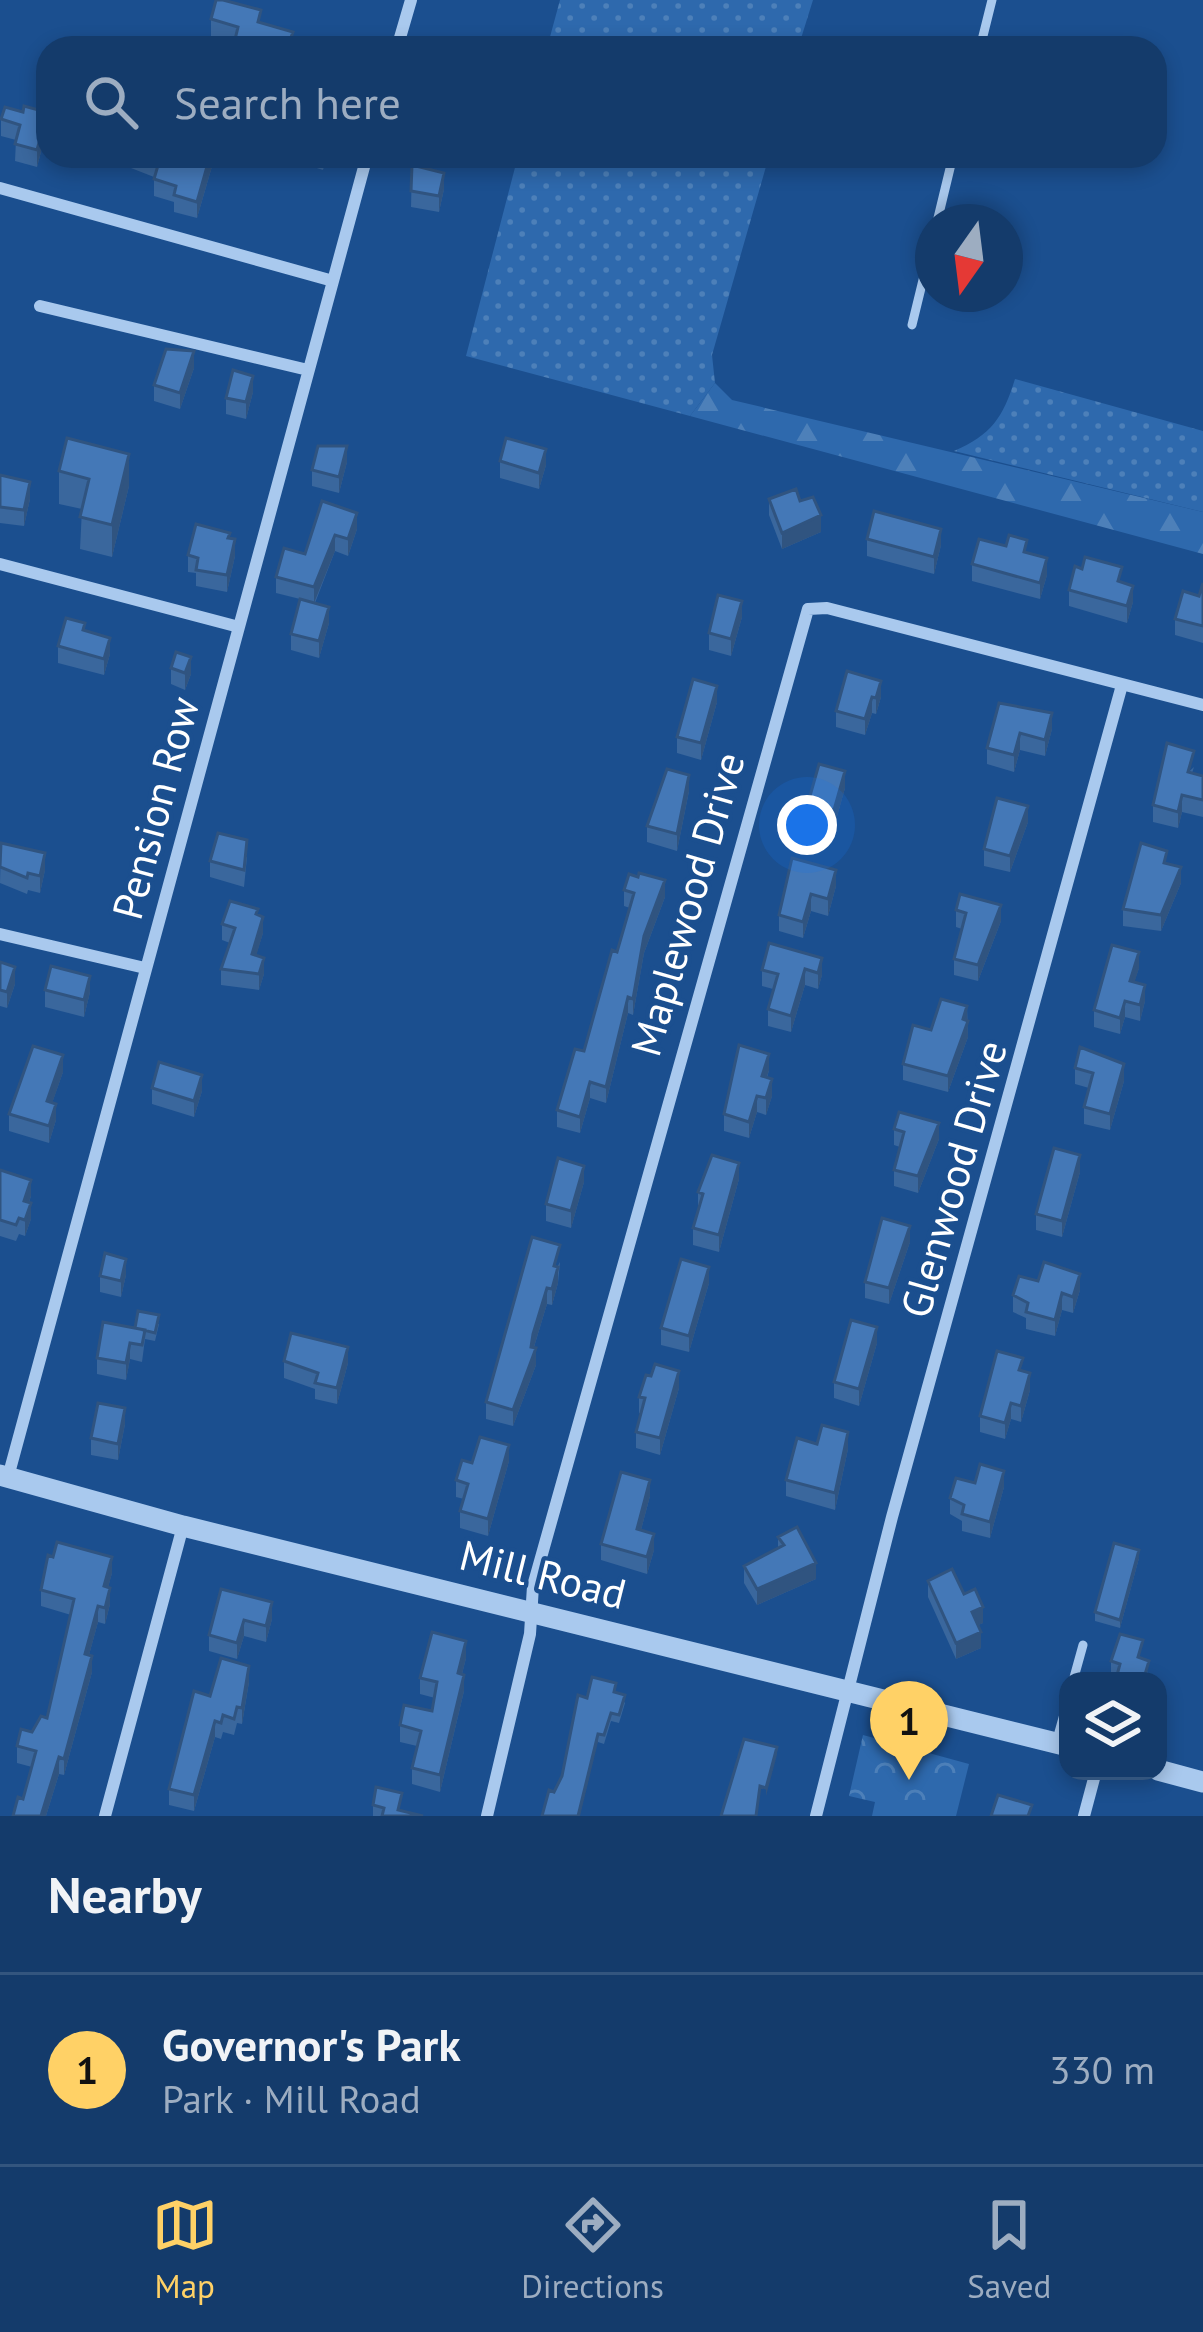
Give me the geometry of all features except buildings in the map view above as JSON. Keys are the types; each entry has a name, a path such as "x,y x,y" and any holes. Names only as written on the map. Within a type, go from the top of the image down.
{"street":[{"path":"400,36 411,0"},
{"name":"Pension Row","path":"4,1476 364,168"},
{"path":"0,188 333,281"},
{"path":"40,306 308,370"},
{"path":"0,564 239,626"},
{"name":"Maplewood Drive","path":"529,1611 666,1100 808,609 827,608 1203,705"},
{"name":"Glenwood Drive","path":"816,1816 845,1690 1122,685"},
{"path":"0,934 145,968"},
{"name":"Mill Road","path":"4,1476 183,1526 1059,1743"},
{"path":"105,1816 183,1526"},
{"path":"487,1816 520,1684 529,1611"},
{"path":"1167,1772 1203,1782"},
{"path":"1084,1816 1094,1780"}],"lane":[{"path":"983,36 992,0"},
{"path":"941,204 950,168"},
{"path":"912,325 915,312"},
{"path":"1076,1672 1083,1645"}],"green space":[{"path":"560,0 813,0 802,36 550,36"},
{"path":"515,168 766,168 712,355 715,383 690,416 466,356"},
{"path":"1015,379 1203,431 1203,512 954,451 994,424"},
{"path":"715,383 732,400 1203,512 1203,554 690,416"},
{"path":"863,1735 969,1764 956,1816 872,1816 875,1802 849,1796"}],"place":[{"name":"Governor's Park","path":"909,1780"}]}
